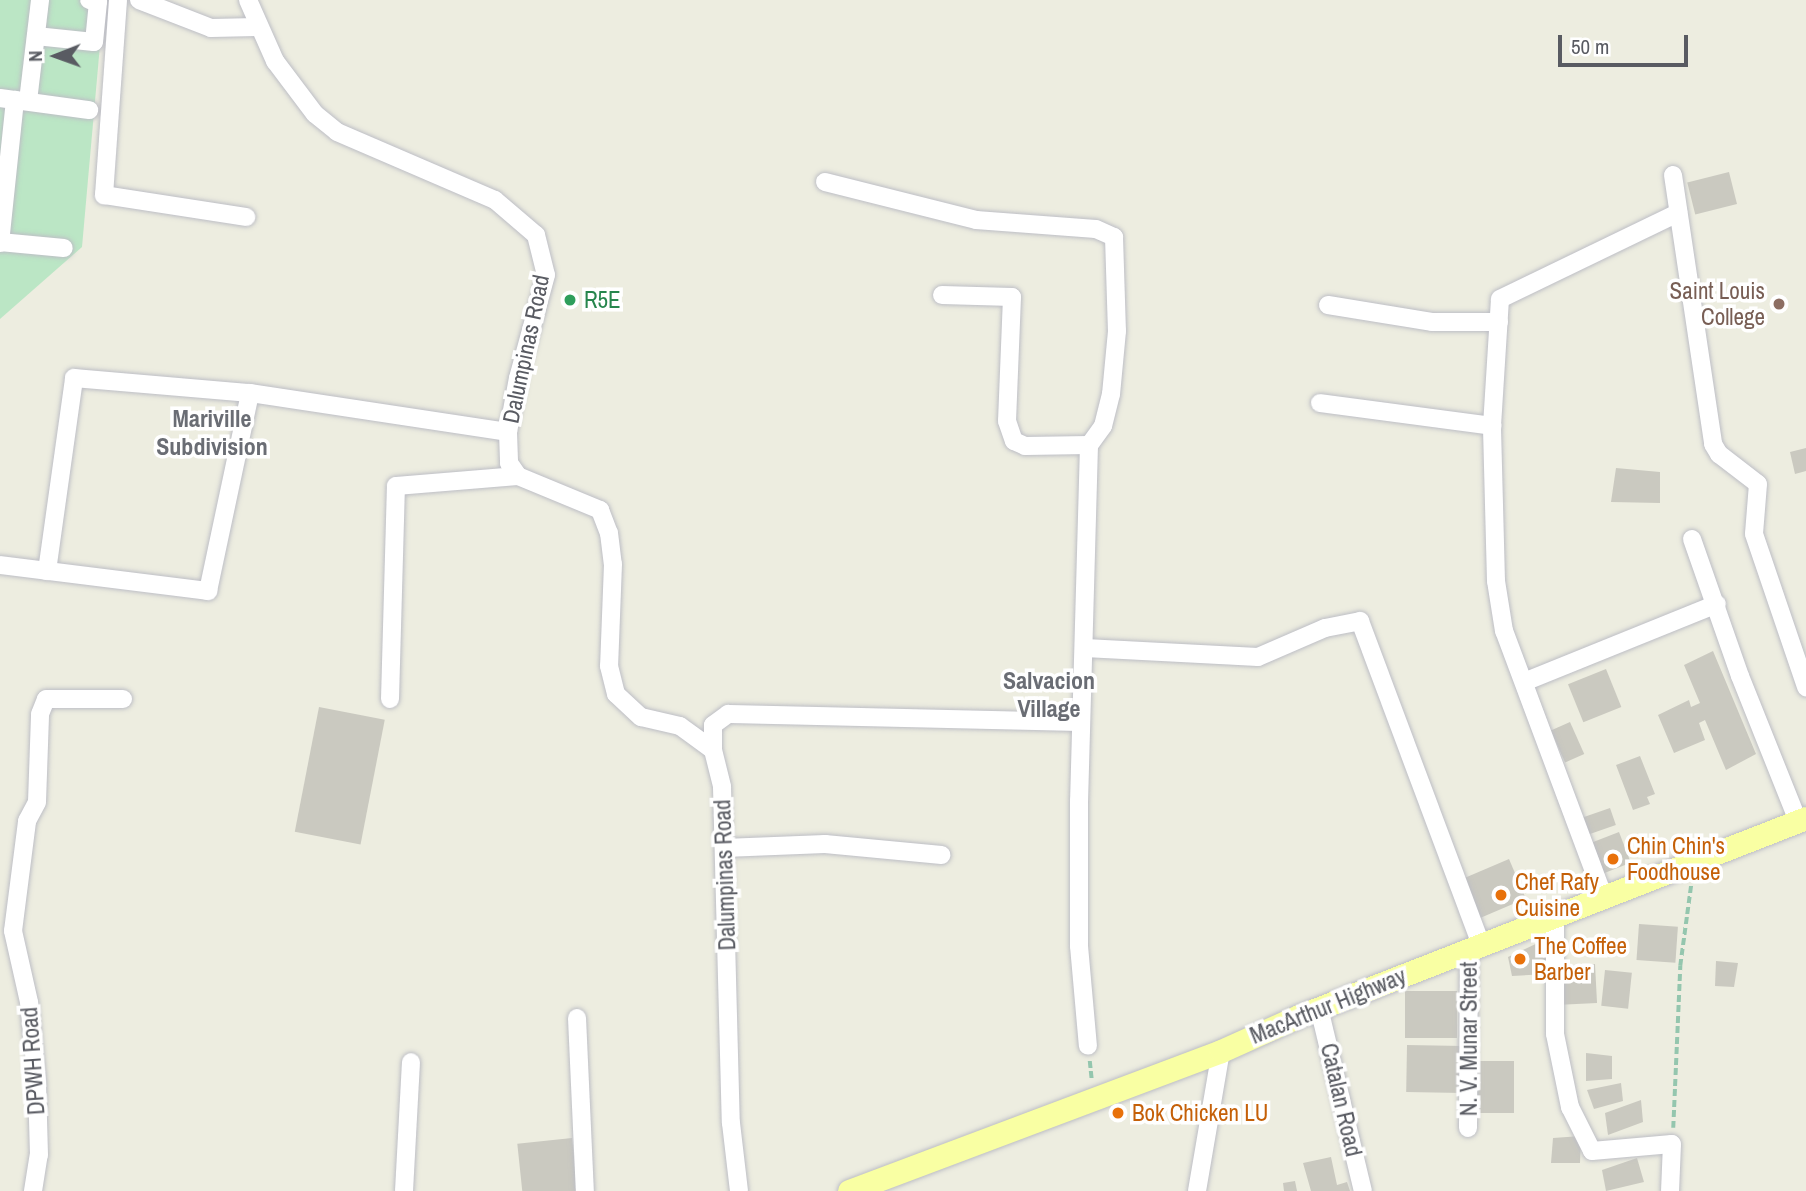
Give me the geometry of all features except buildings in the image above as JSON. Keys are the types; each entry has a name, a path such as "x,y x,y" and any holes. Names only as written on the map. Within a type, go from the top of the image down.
{"main road":[{"name":"MacArthur Highway","path":"849,1191 1221,1051 1319,1008 1802,820"}],"street":[{"path":"40,0 36,36 14,100 0,242 65,248"},
{"path":"36,36 94,42 98,2 89,0"},
{"path":"118,0 104,195 246,217"},
{"path":"139,0 211,27 257,27"},
{"name":"Dalumpinas Road","path":"248,0 257,27 295,91 337,131 495,200 536,235 546,275 508,432 509,463 518,476"},
{"path":"14,100 89,110"},
{"path":"1673,175 1713,444 1719,454 1758,484 1754,534 1806,687"},
{"path":"825,182 976,220 1096,229 1114,237 1116,331 1111,394 1103,426 1089,445 1081,722 1079,946 1088,1046"},
{"path":"1604,898 1504,631 1496,582 1492,426 1500,299 1678,213"},
{"path":"942,295 1012,298 1007,421 1014,441 1025,446 1089,445"},
{"path":"1328,305 1432,322 1499,322"},
{"path":"47,570 74,378 250,393 508,432"},
{"path":"0,565 208,591 250,393"},
{"path":"1320,403 1492,426"},
{"path":"390,699 396,486 518,476 600,510 609,533 613,564 609,666 616,694 641,717 680,726 713,750"},
{"path":"1692,539 1717,604 1740,676 1802,820"},
{"path":"1524,682 1717,604"},
{"path":"1085,648 1258,657 1325,628 1360,621 1475,947"},
{"name":"DPWH Road","path":"33,1191 39,1155 37,1083 29,1002 13,931 27,821 37,802 40,714 46,699 123,699"},
{"path":"713,750 713,725 728,714 1081,722"},
{"name":"Dalumpinas Road","path":"713,750 722,787 731,1123 739,1191"},
{"path":"724,848 825,845 941,855"},
{"path":"1555,918 1555,1034 1570,1107 1588,1149 1604,1152 1672,1144 1670,1191"},
{"name":"N. V. Munar Street","path":"1468,1128 1475,947"},
{"name":"Catalan Road","path":"1319,1008 1363,1191"},
{"path":"577,1018 585,1191"},
{"path":"1197,1191 1221,1051"},
{"path":"404,1191 411,1062"}],"path":[{"path":"1672,1144 1680,966 1694,862"},
{"path":"1088,1046 1094,1097"}],"green space":[{"path":"0,0 104,0 82,247 0,319"}],"place":[{"name":"R5E","path":"570,300"},
{"name":"Saint Louis College","path":"1779,304"},
{"name":"Chin Chin's Foodhouse","path":"1613,859"},
{"name":"Chef Rafy Cuisine","path":"1501,895"},
{"name":"The Coffee Barber","path":"1520,959"},
{"name":"Bok Chicken LU","path":"1118,1113"}],"district":[{"name":"Mariville Subdivision","path":"212,433"},
{"name":"Salvacion Village","path":"1049,695"}]}
